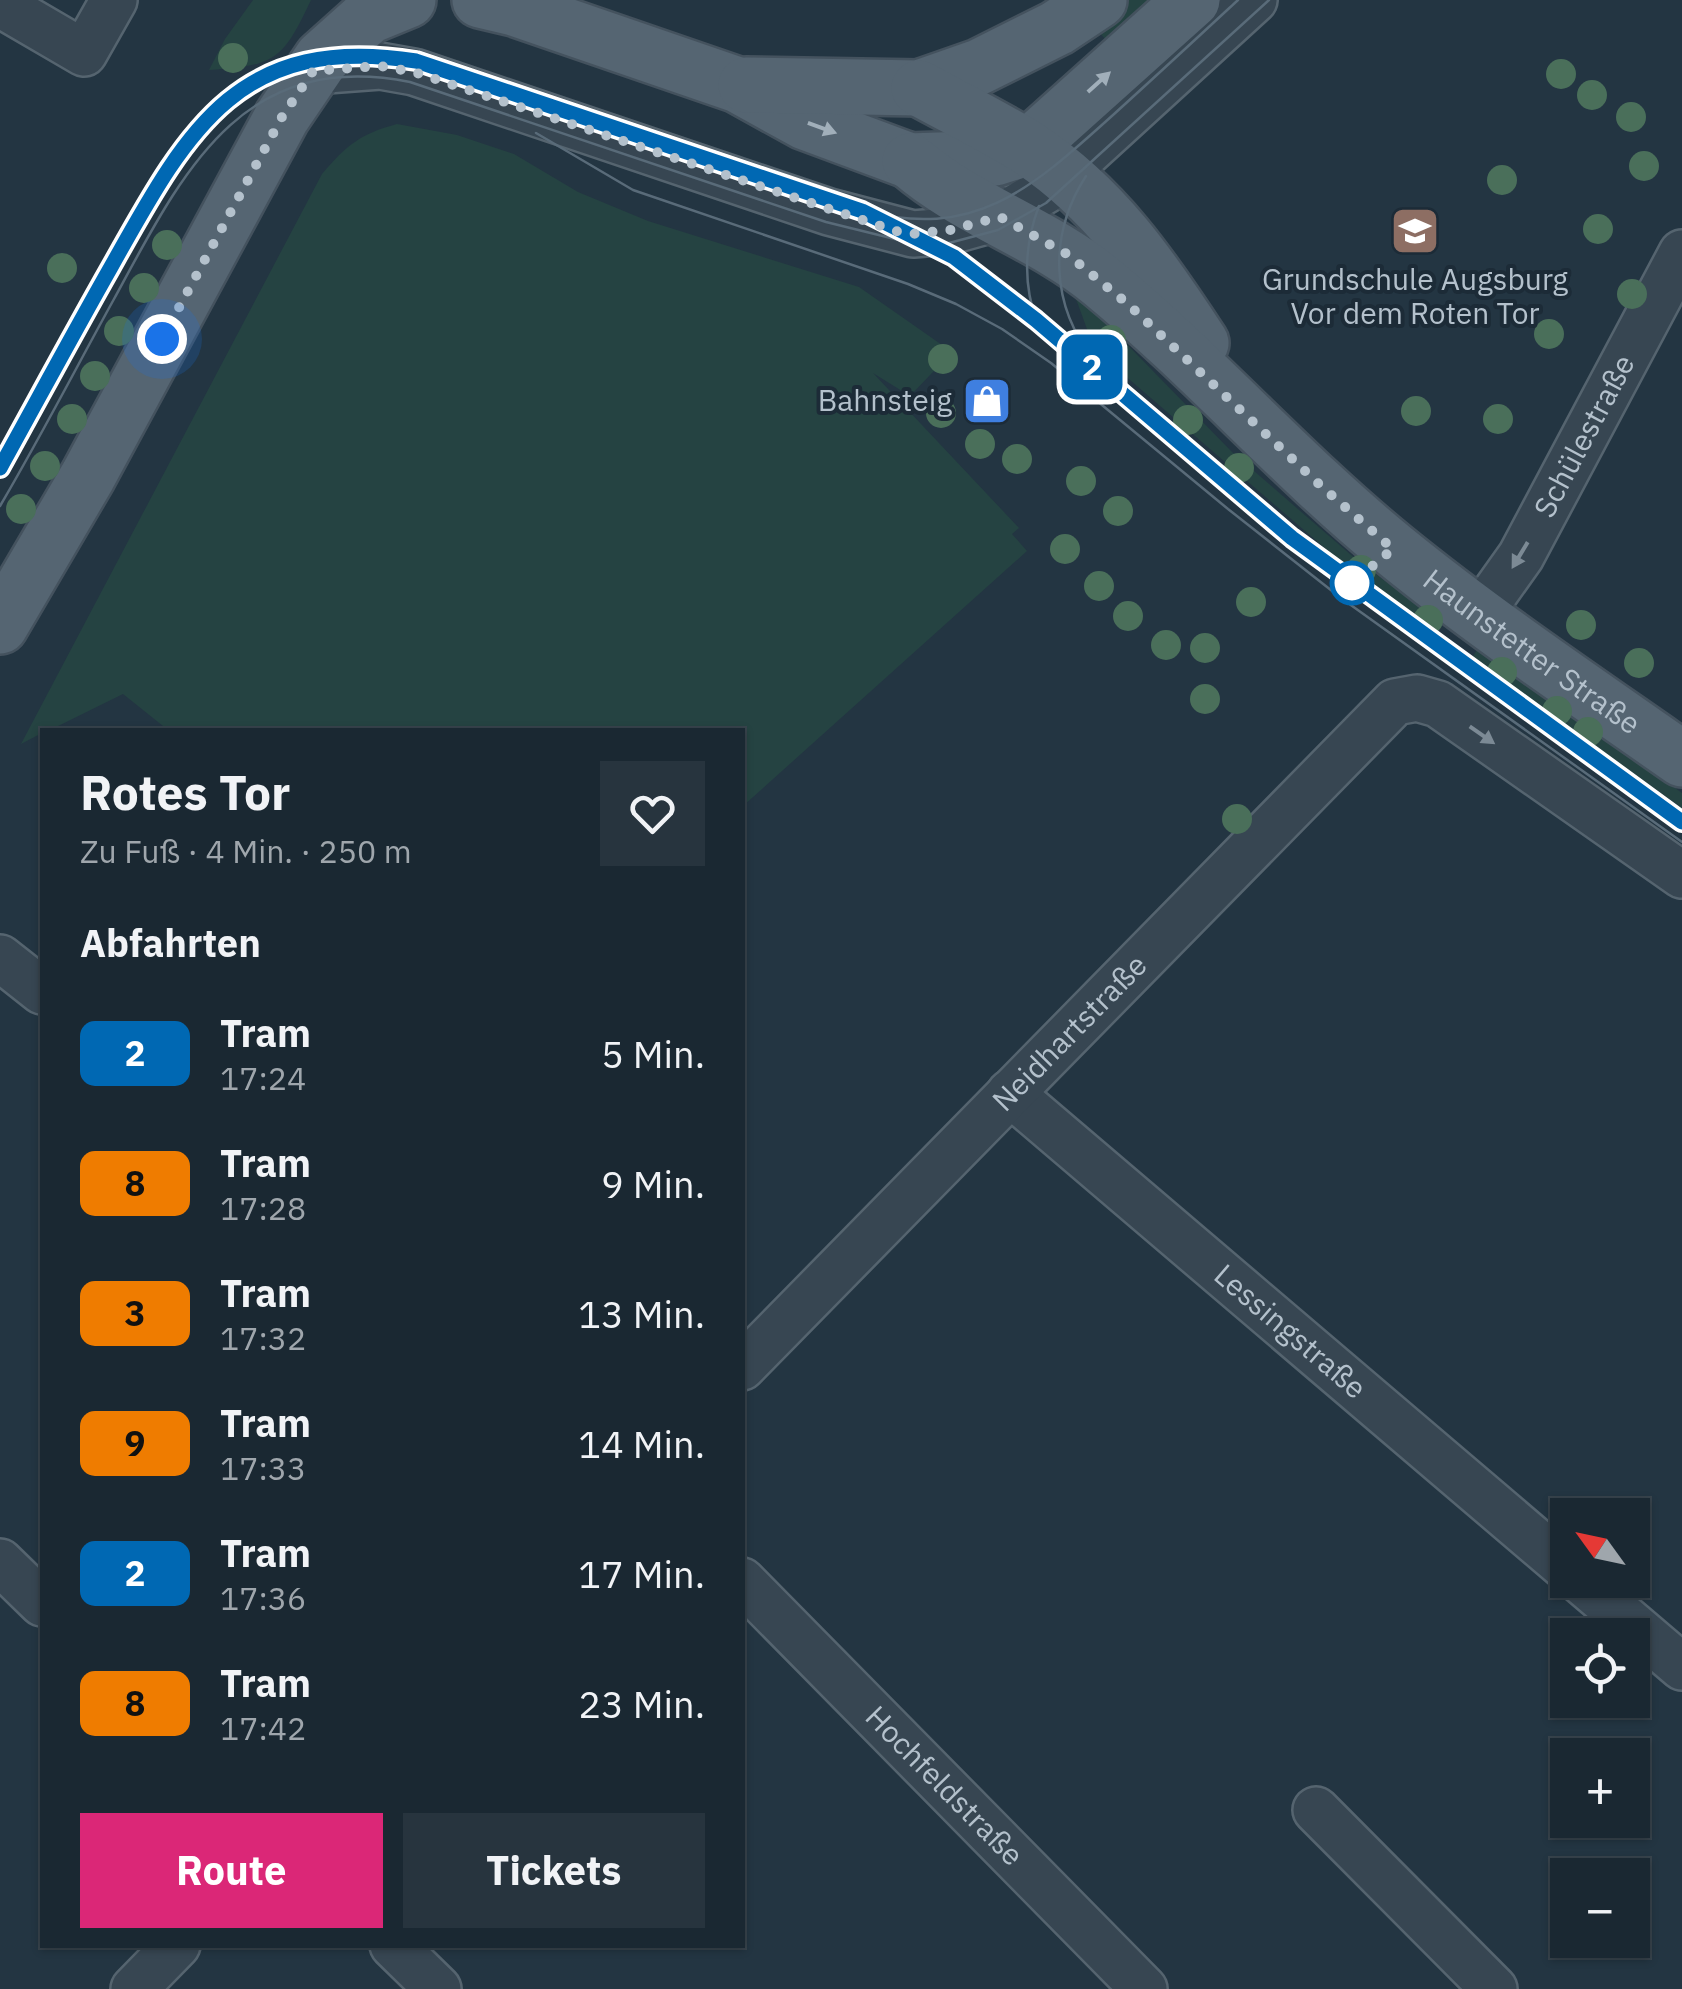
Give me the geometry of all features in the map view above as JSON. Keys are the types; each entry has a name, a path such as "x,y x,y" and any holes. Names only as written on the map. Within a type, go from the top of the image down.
{"main road":[{"path":"480,0 514,8 738,86 806,122 910,161 995,158 1033,183"},
{"path":"1033,183 1192,0"},
{"path":"0,626 88,476 274,130 322,58 380,5"},
{"path":"738,86 919,88 979,67 1078,14"},
{"path":"1033,183 1027,107 1078,14"},
{"path":"919,88 1033,183"},
{"name":"Haunstetter Straße","path":"910,161 950,192 1033,183 1108,214 1143,255 1250,417"},
{"name":"Haunstetter Straße","path":"1033,183 1067,254 1129,305 1321,486 1478,616 1682,759"}],"street":[{"path":"0,4 84,53 114,0"},
{"path":"313,71 380,66 414,72 912,234 950,230 1033,183 1254,0"},
{"name":"Schülestraße","path":"1478,616 1520,556 1682,253"},
{"name":"Neidhartstraße","path":"745,1364 1395,702 1416,698 1438,704 1682,875"},
{"path":"0,958 40,989"},
{"name":"Lessingstraße","path":"1010,1093 1550,1554"},
{"path":"0,1562 40,1601"},
{"name":"Hochfeldstraße","path":"745,1584 1144,1989"},
{"path":"1601,1598 1682,1667"},
{"path":"1316,1810 1494,1989"},
{"path":"134,1989 174,1948"},
{"path":"397,1948 438,1989"}],"green space":[{"path":"253,0 311,0 292,36 274,56 249,66 209,70 225,39"},
{"path":"1128,0 1154,0 1109,43 1095,28"},
{"path":"397,124 457,135 514,154 578,192 648,221 859,287 952,352 910,396 873,373 1019,528 1012,534 1027,551 745,804 745,728 166,728 123,694 54,728 40,728 40,734 21,744 322,174 339,155 373,132"},
{"path":"1072,288 1232,452 1358,561 1437,619 1429,629 1348,568 1108,361 1091,340"},
{"path":"1478,648 1682,793 1682,808 1472,658"}],"tram line":[{"path":"0,468 179,150 230,100 284,69 344,57 416,61 863,210 903,218 939,218 1001,201 1057,164 1238,0"},
{"path":"0,506 140,252 193,166 225,130 260,103 302,84 352,77 410,82 826,222 911,243 949,243 998,230 1046,203 1269,0"},
{"name":"2","path":"0,468 142,212 179,150 204,120 242,90 280,69 322,58 362,54 416,61 862,211 954,257 1036,320 1292,538 1682,822"},
{"path":"536,133 633,190 908,284 1002,329 1051,363 1341,598 1682,842"},
{"path":"1086,176 1065,222 1059,270 1069,317 1095,361"},
{"path":"1037,323 1029,294 1027,264 1039,206"},
{"path":"930,243 993,286 1292,538 1682,821"}],"place":[{"name":"Grundschule Augsburg Vor dem Roten Tor","path":"1415,231"},
{"name":"Bahnsteig","path":"987,401"}],"route":[{"path":"162,339 282,117 313,71 380,66 414,72 896,231 912,234 950,230 1000,217 1012,223 1067,254 1129,305 1393,549 1352,583"}]}
